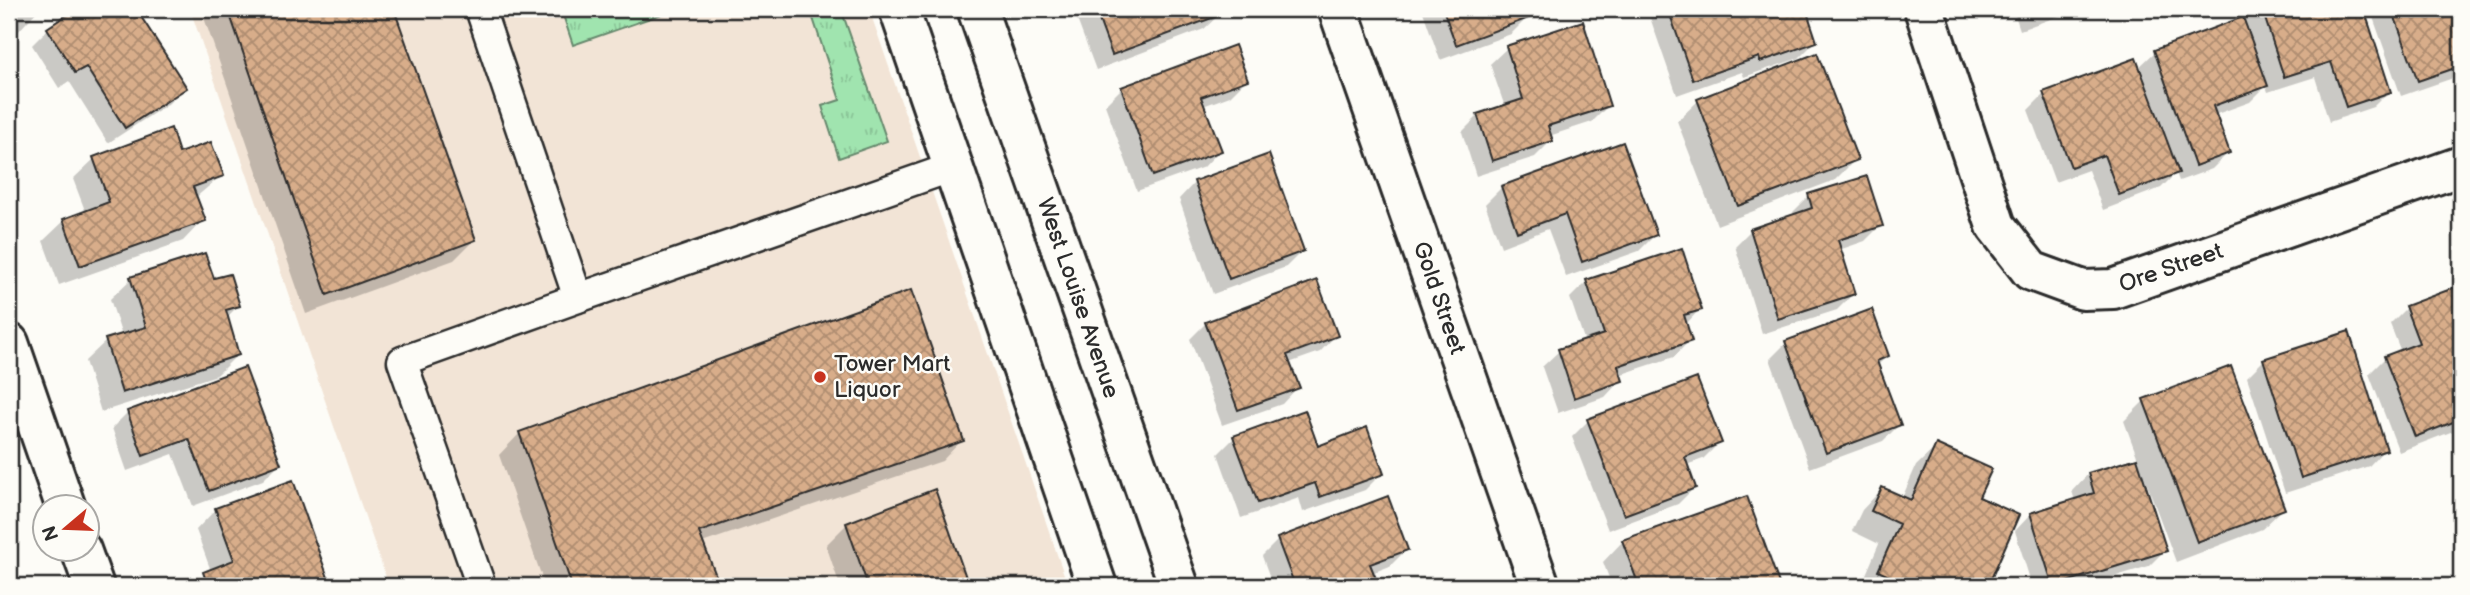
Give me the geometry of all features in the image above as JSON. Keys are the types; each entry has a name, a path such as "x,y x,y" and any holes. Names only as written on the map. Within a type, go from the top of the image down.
{"street":[{"path":"899,9 1097,586"},
{"name":"West Louise Avenue","path":"977,9 1179,586"},
{"name":"Gold Street","path":"1338,9 1540,586"},
{"name":"Ore Street","path":"1924,9 1996,226 2031,271 2082,290 2113,289 2461,166"},
{"path":"9,343 61,494"},
{"path":"86,564 94,586"}],"lane":[{"path":"480,9 578,298"},
{"path":"481,586 402,361 953,167"}],"shaded area":[{"path":"190,9 869,9 1068,586 389,586"}],"green space":[{"path":"561,9 676,9 573,45"},
{"path":"810,9 841,9 887,141 839,158 822,106 840,100"}],"building":[{"path":"76,9 136,9 187,88 125,128 86,67 75,73 47,28"},
{"path":"228,9 394,9 476,240 327,295"},
{"path":"1095,9 1221,9 1223,14 1112,55"},
{"path":"1443,9 1526,9 1529,18 1456,45"},
{"path":"1668,9 1806,9 1817,42 1760,62 1759,57 1693,80"},
{"path":"2262,9 2364,9 2391,92 2346,107 2331,62 2284,77"},
{"path":"2392,9 2461,9 2461,66 2418,81"},
{"path":"2243,17 2268,86 2213,106 2230,153 2195,166 2154,50"},
{"path":"1583,21 1610,106 1548,126 1553,141 1492,161 1477,114 1523,99 1506,46"},
{"path":"1235,45 1248,80 1201,97 1222,151 1153,176 1121,87"},
{"path":"1817,53 1858,160 1738,206 1697,99"},
{"path":"2136,58 2179,173 2119,195 2104,155 2071,167 2043,92"},
{"path":"171,128 179,153 211,142 224,176 193,187 206,221 80,266 63,219 109,202 93,157"},
{"path":"1623,142 1657,235 1582,262 1565,214 1517,232 1501,186"},
{"path":"1269,154 1304,251 1229,279 1194,181"},
{"path":"1867,176 1883,226 1838,240 1855,294 1778,319 1750,229 1812,208 1808,194"},
{"path":"1682,248 1702,310 1684,315 1692,341 1618,366 1623,381 1574,398 1558,349 1604,334 1586,280"},
{"path":"205,253 214,278 230,274 240,306 226,310 239,355 122,393 105,339 146,327 130,277"},
{"path":"1317,280 1338,336 1287,355 1300,388 1238,410 1205,322"},
{"path":"2459,286 2461,419 2415,437 2384,356 2419,343 2405,306"},
{"path":"911,290 964,441 699,532 720,586 572,586 519,432"},
{"path":"1872,309 1889,356 1877,361 1901,425 1826,453 1785,341"},
{"path":"2349,331 2387,450 2301,478 2263,359"},
{"path":"2231,366 2285,509 2197,542 2143,399"},
{"path":"245,367 281,464 209,491 189,439 143,456 127,411"},
{"path":"1697,378 1722,443 1685,457 1696,488 1624,515 1587,419"},
{"path":"1305,410 1318,446 1367,427 1384,474 1320,497 1315,483 1258,503 1233,436"},
{"path":"1936,444 1992,469 1979,497 2019,515 1988,586 1911,586 1878,571 1899,524 1871,511 1882,487 1911,500"},
{"path":"2137,458 2167,551 2053,586 2030,513 2094,493 2088,473"},
{"path":"293,480 331,586 208,586 203,572 234,560 215,508"},
{"path":"935,489 969,586 868,586 846,523"},
{"path":"1388,496 1408,550 1370,564 1379,586 1295,586 1277,538"},
{"path":"1747,496 1780,586 1639,586 1622,540"}],"place":[{"name":"Tower Mart Liquor","path":"820,377"}]}
